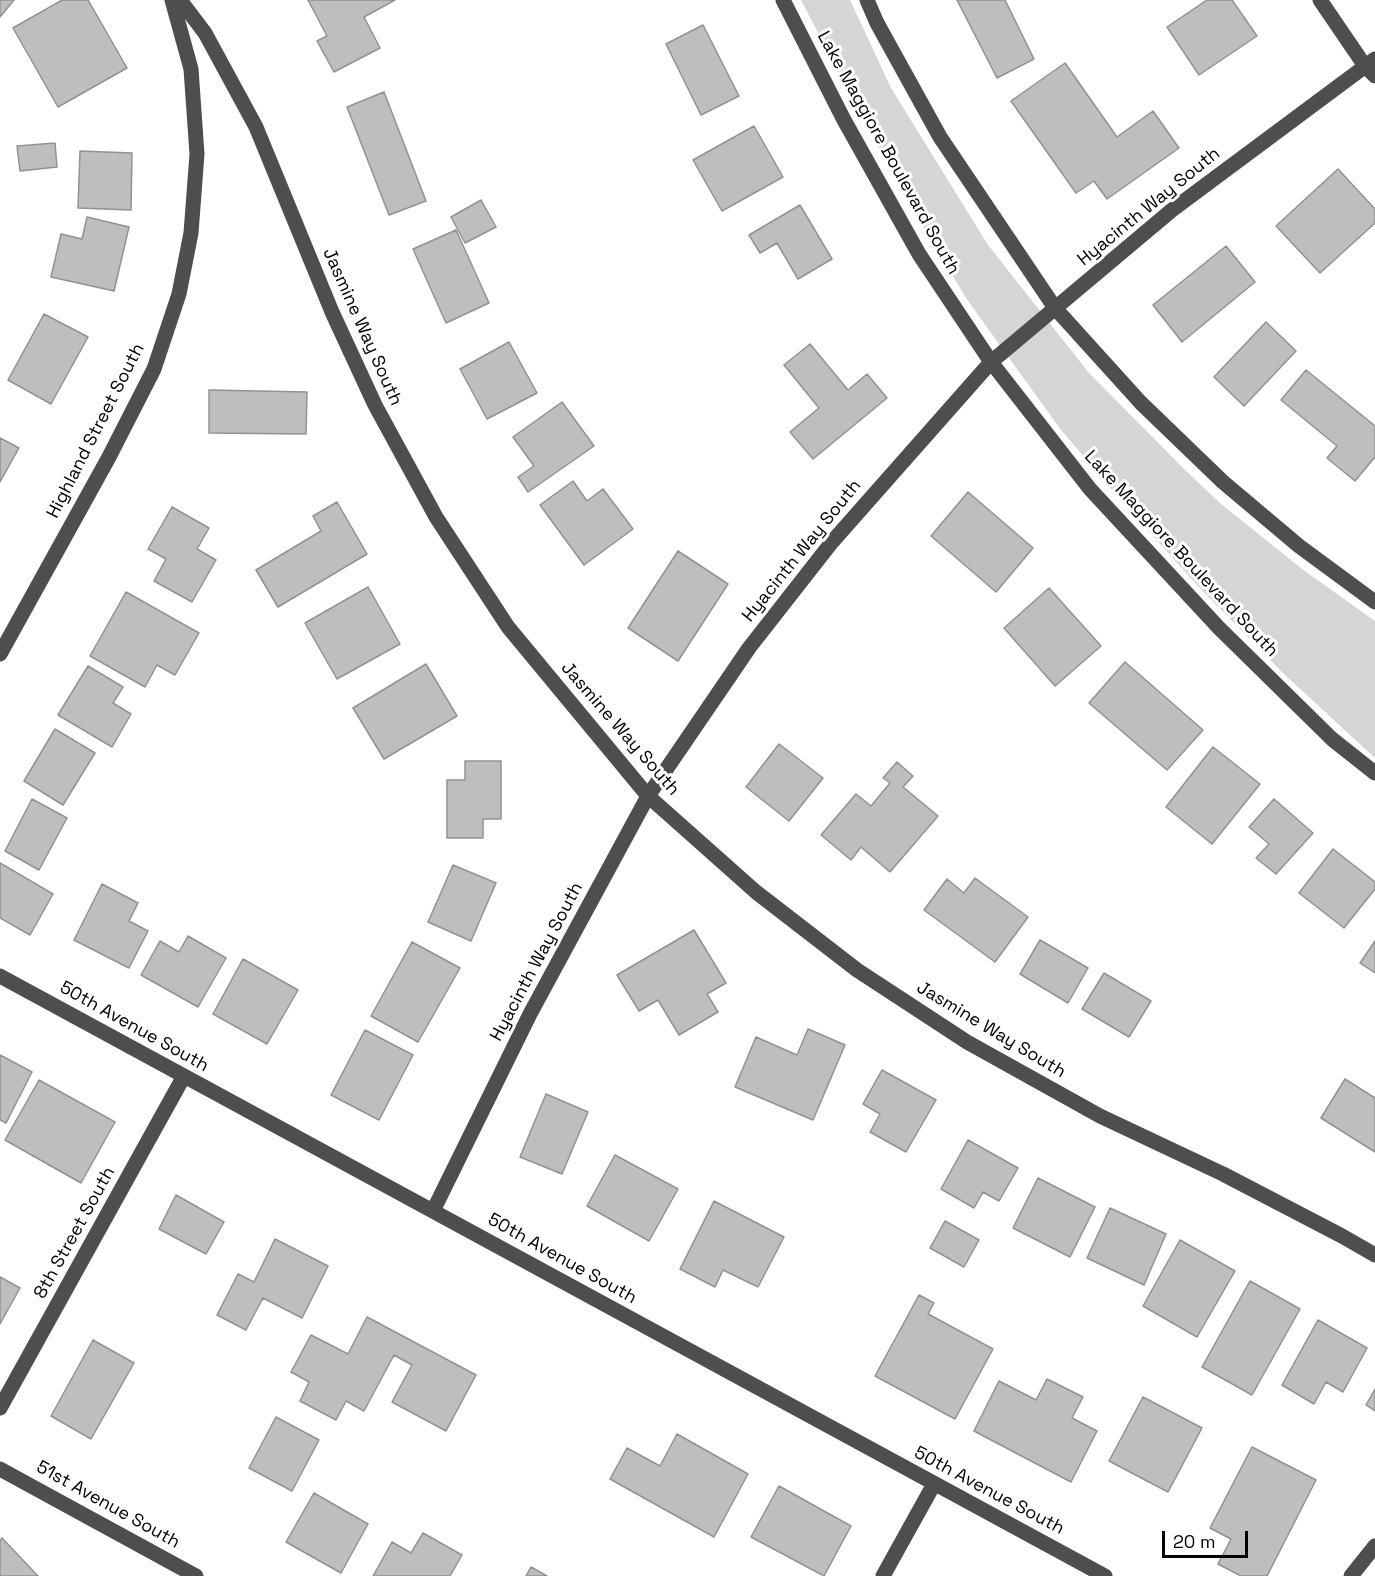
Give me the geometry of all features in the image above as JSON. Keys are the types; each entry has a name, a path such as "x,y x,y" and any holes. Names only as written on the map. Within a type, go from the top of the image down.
{"street":[{"name":"Highland Street South","path":"0,654 109,457 154,369 179,294 191,233 197,154 191,69 172,0"},
{"name":"Jasmine Way South","path":"180,0 204,33 256,127 342,333 375,405 435,517 508,627 648,796 756,892 848,963 967,1042 1100,1116 1224,1174 1375,1255"},
{"name":"Lake Maggiore Boulevard South","path":"783,0 844,120 919,254 991,362 1090,489 1195,602 1332,740 1375,773"},
{"path":"867,0 877,23 940,137 1055,308 1141,403 1223,482 1299,546 1375,602"},
{"path":"1320,0 1372,67"},
{"name":"Hyacinth Way South","path":"433,1211 530,1014 648,796 749,648 832,542 991,362 1172,210 1372,67"},
{"name":"50th Avenue South","path":"0,976 1104,1576"},
{"name":"8th Street South","path":"0,1408 184,1076"},
{"name":"51st Avenue South","path":"0,1469 196,1576"},
{"path":"883,1576 934,1484"},
{"path":"1351,1576 1375,1546"}],"shaded area":[{"path":"801,0 850,0 891,88 988,245 1089,373 1220,503 1302,569 1375,621 1375,758 1285,675 1197,585 1061,430 968,301 899,187"}],"building":[{"path":"0,0 14,0 0,17"},
{"path":"62,0 88,0 127,68 58,107 13,28"},
{"path":"308,0 395,0 364,17 380,48 334,72 317,41 327,36"},
{"path":"957,0 1005,0 1034,59 997,78"},
{"path":"1207,0 1232,0 1257,36 1199,75 1167,27"},
{"path":"703,25 739,96 701,115 666,44"},
{"path":"1065,63 1117,137 1153,111 1179,148 1107,199 1094,181 1076,193 1011,101"},
{"path":"384,92 426,201 389,215 347,107"},
{"path":"754,126 783,177 722,211 693,160"},
{"path":"55,143 57,167 20,171 17,146"},
{"path":"80,151 132,153 131,210 78,208"},
{"path":"1338,169 1375,209 1375,223 1320,273 1276,226"},
{"path":"481,200 496,227 465,243 451,217"},
{"path":"800,205 832,259 798,279 777,243 760,253 749,235"},
{"path":"87,217 129,227 114,291 51,277 61,234 82,239"},
{"path":"456,230 489,303 446,323 413,249"},
{"path":"1226,246 1255,282 1182,342 1153,305"},
{"path":"44,314 88,337 51,404 8,380"},
{"path":"1266,322 1296,351 1244,406 1214,377"},
{"path":"509,342 537,393 487,419 460,369"},
{"path":"810,344 848,390 867,374 887,398 813,459 790,432 819,408 784,365"},
{"path":"1306,370 1375,426 1375,457 1355,481 1327,458 1337,446 1281,400"},
{"path":"209,390 307,392 306,434 209,433"},
{"path":"562,402 594,446 528,492 518,477 534,466 513,437"},
{"path":"0,438 19,448 0,482"},
{"path":"573,481 587,501 603,489 633,529 584,565 540,505"},
{"path":"968,492 1033,548 996,592 931,536"},
{"path":"337,502 367,554 278,607 256,570 321,531 313,516"},
{"path":"172,507 209,528 197,549 216,560 192,602 154,581 166,559 148,549"},
{"path":"678,551 728,584 678,661 628,628"},
{"path":"368,587 400,644 337,679 305,623"},
{"path":"1049,588 1101,646 1055,686 1004,628"},
{"path":"126,592 199,633 175,675 157,665 145,687 90,656"},
{"path":"1125,662 1203,730 1167,770 1089,703"},
{"path":"426,664 457,716 384,759 353,708"},
{"path":"88,666 123,687 113,703 131,714 112,747 58,715"},
{"path":"55,729 95,753 63,805 24,781"},
{"path":"779,744 823,778 789,821 746,787"},
{"path":"1213,747 1260,784 1212,844 1166,807"},
{"path":"465,761 501,761 501,819 483,819 483,838 447,838 447,780 465,780"},
{"path":"897,762 913,776 903,787 938,816 890,872 861,847 851,860 821,835 856,794 871,806 890,783 883,778"},
{"path":"32,799 67,818 39,870 5,851"},
{"path":"1274,799 1313,833 1276,874 1256,858 1269,844 1249,827"},
{"path":"1333,849 1375,882 1375,889 1344,928 1299,893"},
{"path":"0,863 53,894 30,935 0,918"},
{"path":"453,865 496,883 471,941 428,922"},
{"path":"975,878 1028,917 995,962 924,910 947,879 964,893"},
{"path":"102,884 138,903 129,921 148,931 129,968 74,940"},
{"path":"694,930 726,983 707,994 718,1012 679,1035 658,1000 639,1011 617,975"},
{"path":"188,936 226,958 198,1007 141,975 160,941 179,952"},
{"path":"1040,940 1088,968 1068,1003 1020,974"},
{"path":"1375,941 1375,973 1360,963"},
{"path":"412,942 460,968 418,1042 371,1016"},
{"path":"243,959 298,990 267,1044 213,1014"},
{"path":"1104,973 1151,1001 1129,1037 1082,1009"},
{"path":"808,1029 845,1045 813,1120 735,1087 756,1037 797,1055"},
{"path":"365,1030 413,1055 379,1120 331,1095"},
{"path":"0,1055 32,1072 6,1123 0,1120"},
{"path":"882,1070 936,1100 906,1152 870,1132 880,1114 863,1104"},
{"path":"1345,1079 1375,1098 1375,1152 1321,1118"},
{"path":"39,1080 115,1122 81,1183 5,1140"},
{"path":"546,1094 588,1112 562,1174 520,1157"},
{"path":"968,1140 1018,1168 999,1201 983,1192 974,1208 941,1189"},
{"path":"615,1155 678,1189 649,1241 587,1206"},
{"path":"1038,1178 1095,1207 1070,1257 1013,1228"},
{"path":"176,1195 224,1222 206,1254 159,1229"},
{"path":"714,1201 784,1237 758,1287 723,1270 715,1287 680,1269"},
{"path":"1110,1208 1166,1234 1144,1285 1087,1258"},
{"path":"945,1221 979,1240 964,1267 930,1248"},
{"path":"275,1239 328,1266 302,1318 263,1298 246,1330 217,1315 238,1274 254,1282"},
{"path":"1180,1240 1235,1271 1197,1337 1143,1306"},
{"path":"0,1277 20,1288 0,1324"},
{"path":"1250,1281 1300,1309 1252,1395 1202,1367"},
{"path":"919,1295 934,1303 928,1314 993,1349 955,1419 875,1376"},
{"path":"367,1317 476,1375 446,1431 392,1402 412,1365 394,1355 364,1411 346,1401 336,1420 300,1401 309,1382 291,1372 311,1335 348,1354"},
{"path":"1318,1320 1367,1348 1343,1392 1326,1382 1314,1404 1282,1385"},
{"path":"93,1340 134,1363 91,1439 51,1416"},
{"path":"1047,1379 1083,1397 1072,1418 1097,1431 1071,1482 974,1431 999,1381 1036,1400"},
{"path":"1375,1389 1375,1411 1366,1405"},
{"path":"1143,1397 1202,1428 1168,1492 1109,1461"},
{"path":"276,1417 319,1440 292,1491 249,1468"},
{"path":"677,1434 748,1474 714,1537 610,1479 627,1448 660,1466"},
{"path":"1252,1447 1316,1480 1267,1576 1241,1576 1218,1564 1231,1539 1210,1528"},
{"path":"779,1486 851,1526 824,1576 751,1537"},
{"path":"314,1493 368,1524 341,1573 286,1542"},
{"path":"423,1533 462,1555 450,1576 373,1576 392,1542 411,1553"},
{"path":"2,1538 38,1576 0,1576 0,1541"},
{"path":"531,1567 547,1576 526,1576"}]}
